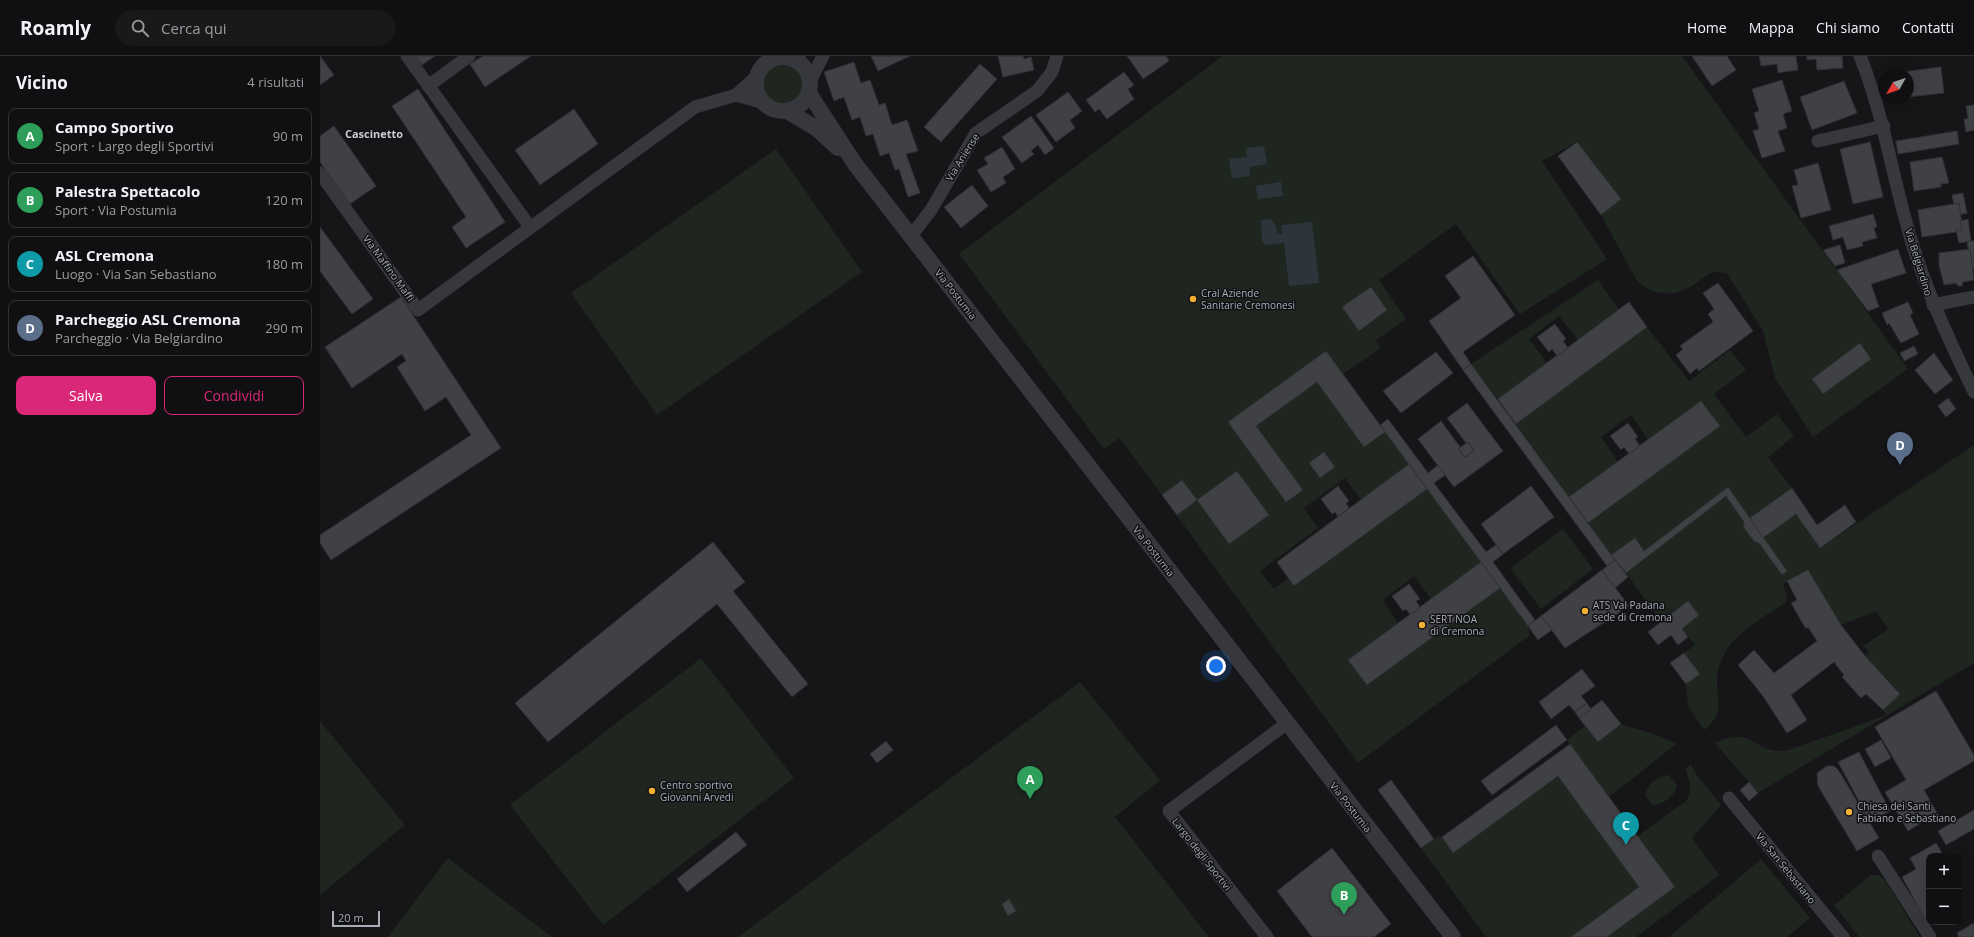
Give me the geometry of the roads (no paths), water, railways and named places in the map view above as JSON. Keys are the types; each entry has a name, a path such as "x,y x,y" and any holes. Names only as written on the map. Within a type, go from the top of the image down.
{"street":[{"path":"406,56 530,227"},
{"path":"428,86 469,56"},
{"path":"787,111 800,105 810,87 823,56"},
{"name":"Via Aniense","path":"911,236 931,210 976,133 1037,91 1052,72 1057,56"},
{"name":"Via Belgiardino","path":"1860,56 1884,126 1913,245 1933,305 1974,392"},
{"name":"Via Postumia","path":"759,67 773,59 792,57 805,67 810,87 855,164 1452,937"},
{"path":"759,67 757,91 764,103"},
{"name":"Via Maffino Maffi","path":"320,173 418,310 695,107 736,95 759,67"},
{"path":"736,95 764,103"},
{"name":"Via Postumia","path":"764,103 771,108 787,111 816,128 855,164"},
{"path":"1818,141 1884,126"},
{"path":"1933,305 1974,297"},
{"name":"Largo degli Sportivi","path":"1266,937 1169,811 1286,724"},
{"name":"Via San Sebastiano","path":"1729,798 1843,937"},
{"path":"1878,856 1930,937"}],"place":[{"name":"Cral Aziende Sanitarie Cremonesi","path":"1193,299"},
{"name":"Parcheggio ASL Cremona","path":"1900,465"},
{"name":"ATS Val Padana sede di Cremona","path":"1585,611"},
{"name":"SERT NOA di Cremona","path":"1422,625"},
{"name":"Centro sportivo Giovanni Arvedi","path":"652,791"},
{"name":"Campo Sportivo","path":"1030,799"},
{"name":"Chiesa dei Santi Fabiano e Sebastiano","path":"1849,812"},
{"name":"ASL Cremona","path":"1626,845"},
{"name":"Palestra Spettacolo","path":"1344,915"}],"district":[{"name":"Cascinetto","path":"374,134"}]}
